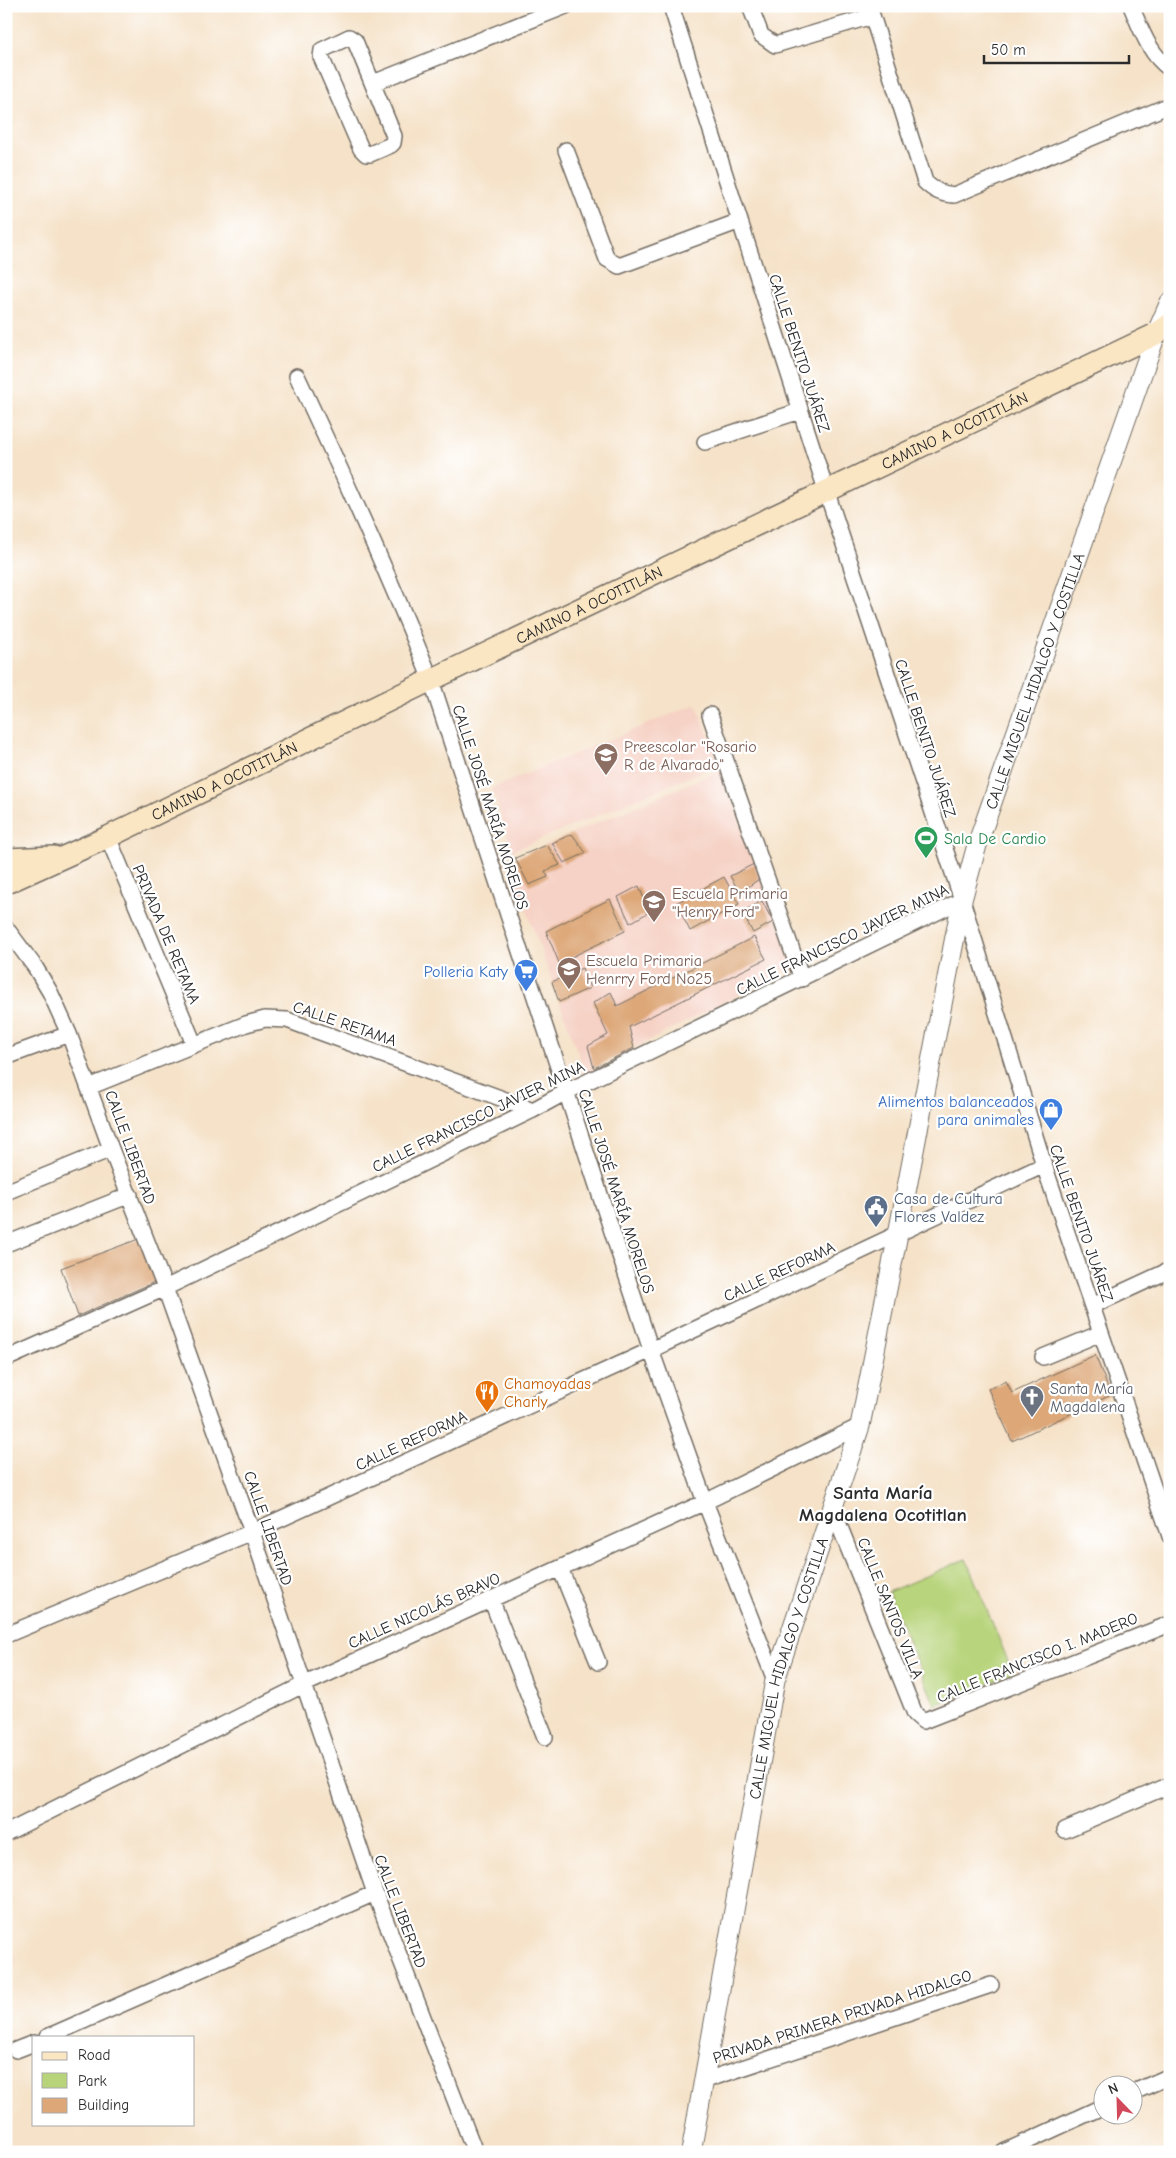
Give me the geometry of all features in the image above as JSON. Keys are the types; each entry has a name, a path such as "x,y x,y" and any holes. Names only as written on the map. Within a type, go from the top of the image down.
{"main road":[{"name":"CAMINO A OCOTITLÁN","path":"6,884 108,838 431,680 1163,329"},
{"path":"6,859 66,857"}],"street":[{"path":"373,83 566,6"},
{"name":"CALLE BENITO JUÁREZ","path":"671,6 800,411 962,900 1044,1165 1170,1536"},
{"path":"750,6 761,35 775,45 871,11 926,182 932,189 943,194 954,195 1170,106"},
{"path":"1131,6 1153,53 1170,69"},
{"path":"345,38 352,38 373,83 394,140 391,145 366,154 362,149 321,57 322,50 345,38"},
{"path":"566,150 607,259 620,266 740,221"},
{"name":"CALLE MIGUEL HIDALGO Y COSTILLA","path":"691,2152 775,1680 860,1426 962,900 977,845 1163,329 1170,302"},
{"name":"CALLE JOSÉ MARÍA MORELOS","path":"297,376 401,606 431,680 651,1350 705,1502 775,1680"},
{"path":"705,442 800,411"},
{"path":"710,715 802,979"},
{"name":"PRIVADA DE RETAMA","path":"108,838 194,1044"},
{"name":"CALLE FRANCISCO JAVIER MINA","path":"6,1359 165,1288 962,900"},
{"name":"CALLE LIBERTAD","path":"6,928 35,967 50,992 69,1034 165,1288 252,1532 375,1894 475,2152"},
{"name":"CALLE RETAMA","path":"89,1087 246,1024 265,1019 287,1020 533,1110"},
{"path":"6,1057 69,1034"},
{"path":"6,1192 111,1149"},
{"name":"CALLE REFORMA","path":"6,1635 252,1532 651,1350 1044,1165"},
{"path":"6,1244 130,1195"},
{"path":"1092,1306 1170,1270"},
{"path":"1044,1357 1100,1333"},
{"name":"CALLE NICOLÁS BRAVO","path":"6,1833 303,1685 705,1502 860,1426"},
{"name":"CALLE SANTOS VILLA","path":"833,1510 918,1718"},
{"path":"560,1568 598,1662"},
{"path":"491,1599 545,1737"},
{"name":"CALLE FRANCISCO I. MADERO","path":"918,1718 928,1720 1170,1624"},
{"path":"1065,1830 1170,1785"},
{"path":"49,2036 375,1894"},
{"name":"PRIVADA PRIMERA PRIVADA HIDALGO","path":"703,2081 991,1986"},
{"path":"16,2050 32,2044"},
{"path":"1144,2088 1170,2076"},
{"path":"1004,2152 1094,2111"}],"shaded area":[{"name":"Preescolar \"Rosario R de Alvarado\"","path":"696,704 720,764 512,851 492,788"},
{"name":"Escuela Primaria \"Henry Ford\"","path":"721,770 794,967 585,1073 509,861"}],"green space":[{"path":"966,1559 1013,1673 935,1705 888,1592"}],"building":[{"path":"572,834 586,853 564,863 552,843"},
{"path":"547,845 560,865 545,871 548,877 529,885 515,858"},
{"path":"754,864 759,879 740,893 730,876"},
{"path":"724,877 739,904 690,931 676,903"},
{"path":"639,886 649,912 630,923 618,897"},
{"path":"610,899 625,931 559,963 546,931"},
{"path":"762,901 773,922 753,933 742,912"},
{"path":"754,937 766,959 629,1027 634,1048 594,1068 588,1046 608,1035 593,1003 611,992 617,1006"},
{"path":"582,968 590,988 559,1002 552,982"},
{"path":"144,1237 161,1279 78,1316 61,1268"},
{"name":"Santa María Magdalena","path":"1095,1355 1111,1395 1012,1441 988,1389 1006,1381 1012,1393"}],"place":[{"name":"Preescolar \"Rosario R de Alvarado\"","path":"606,776"},
{"name":"Sala De Cardio","path":"926,859"},
{"name":"Escuela Primaria \"Henry Ford\"","path":"654,923"},
{"name":"Escuela Primaria Henrry Ford No25","path":"569,990"},
{"name":"Polleria Katy","path":"526,992"},
{"name":"Alimentos balanceados para animales","path":"1051,1131"},
{"name":"Casa de Cultura Flores Valdez","path":"876,1228"},
{"name":"Chamoyadas Charly","path":"487,1413"},
{"name":"Santa María Magdalena","path":"1032,1418"}],"district":[{"name":"Santa María Magdalena Ocotitlan","path":"883,1503"}]}
